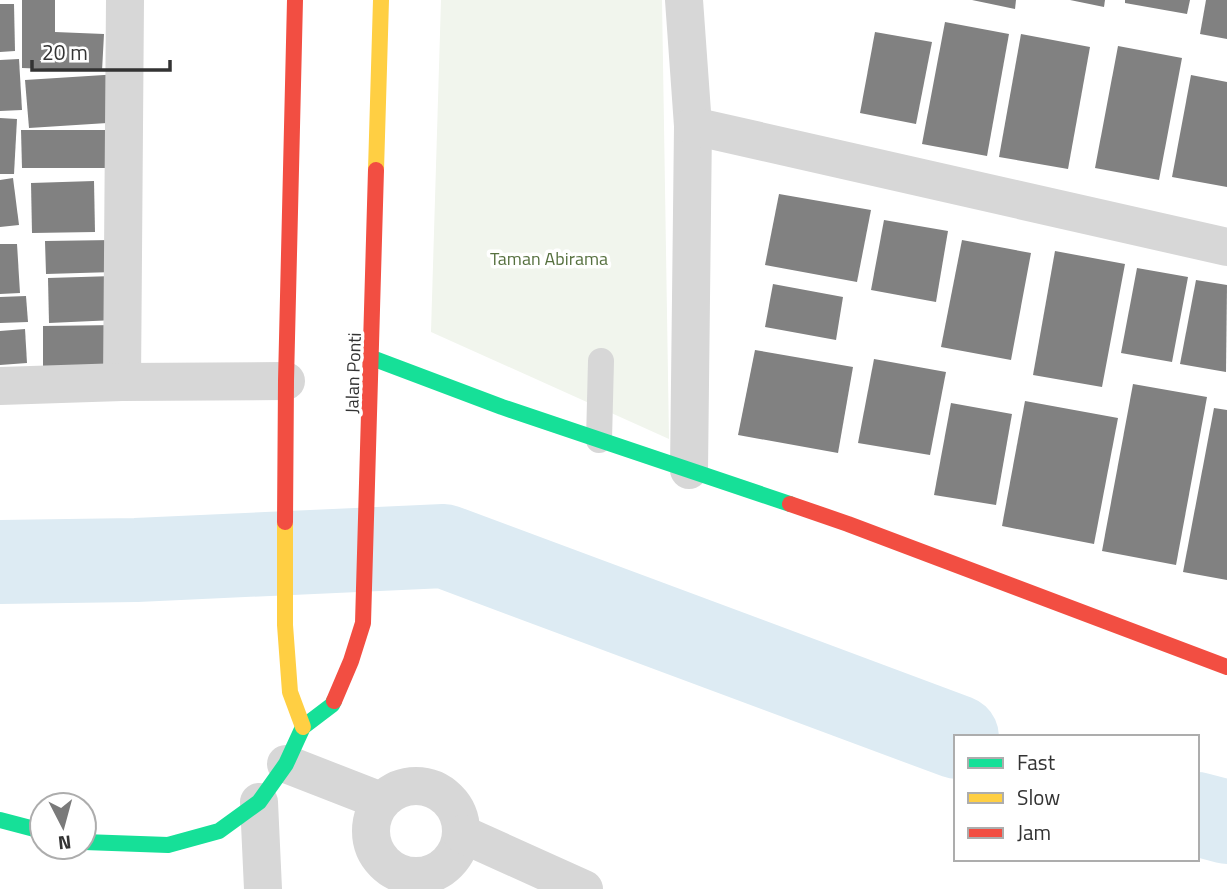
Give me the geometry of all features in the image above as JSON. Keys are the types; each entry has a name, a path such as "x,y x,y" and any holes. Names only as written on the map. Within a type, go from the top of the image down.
{"main road":[{"path":"295,0 286,381 285,625 290,692 303,727"},
{"name":"Jalan Ponti","path":"98,844 167,845 219,831 259,802 285,764 303,727 332,705 351,661 363,623 381,0"},
{"path":"372,358 502,407 848,524 1227,667"},
{"path":"1,820 28,827"}],"street":[{"path":"122,382 125,0"},
{"path":"684,0 693,126 689,470"},
{"path":"693,126 1227,247"},
{"path":"0,386 286,381"},
{"path":"285,764 381,801"},
{"path":"416,785 436,790 451,802 460,819 462,834 454,854 439,869 426,874 411,875 393,869 379,856 371,838 372,818 381,801 397,789 416,785"},
{"path":"259,802 263,889"},
{"path":"462,834 584,889"}],"lane":[{"path":"598,440 601,362"}],"green space":[{"name":"Taman Abirama","path":"441,0 662,0 669,439 431,332"}],"building":[{"path":"22,0 55,0 55,32 104,34 102,71 22,68"},
{"path":"972,0 1016,0 1015,9"},
{"path":"1070,0 1105,0 1104,7"},
{"path":"1125,0 1190,0 1187,14 1125,3"},
{"path":"1206,0 1227,0 1227,39 1200,34"},
{"path":"0,4 14,4 15,51 0,52"},
{"path":"945,22 1009,34 987,156 922,144"},
{"path":"875,32 932,42 916,124 860,113"},
{"path":"1021,34 1090,47 1068,169 999,157"},
{"path":"1118,46 1182,58 1159,180 1095,168"},
{"path":"19,59 22,110 0,111 0,60"},
{"path":"120,74 123,122 29,128 25,80"},
{"path":"1191,75 1227,82 1227,187 1172,177"},
{"path":"0,118 17,119 14,174 0,174"},
{"path":"21,130 112,130 112,168 22,168"},
{"path":"13,178 19,225 0,227 0,180"},
{"path":"94,181 95,232 32,233 31,183"},
{"path":"779,194 871,210 857,282 765,265"},
{"path":"884,220 948,231 936,302 871,290"},
{"path":"113,240 114,272 46,274 45,241"},
{"path":"962,240 1031,253 1011,360 941,347"},
{"path":"0,244 17,244 20,293 0,294"},
{"path":"1055,251 1125,264 1102,387 1033,375"},
{"path":"1137,268 1188,277 1172,362 1121,353"},
{"path":"114,276 115,320 49,323 48,278"},
{"path":"1196,280 1227,285 1226,372 1180,364"},
{"path":"773,284 843,297 836,340 765,327"},
{"path":"26,296 28,322 0,323 0,297"},
{"path":"117,325 117,367 43,368 43,326"},
{"path":"25,329 27,363 0,365 0,331"},
{"path":"755,350 853,367 838,453 738,435"},
{"path":"874,359 946,372 930,455 858,443"},
{"path":"1133,384 1207,397 1176,565 1102,551"},
{"path":"1025,401 1118,418 1094,544 1002,526"},
{"path":"951,403 1012,414 996,505 934,495"},
{"path":"1214,408 1227,410 1227,580 1183,572"}],"waterway":[{"path":"0,562 136,560 444,546 954,736"},
{"path":"1199,815 1227,822"}],"traffic: fast":[{"path":"372,358 502,407 790,504"},
{"path":"98,842 168,845 219,831 259,802 286,764 303,727 334,701"},
{"path":"0,820 28,827"}],"traffic: slow":[{"path":"376,170 381,0"},
{"path":"285,522 285,625 290,692 303,727"}],"traffic: jam":[{"path":"285,522 295,0"},
{"path":"334,701 363,623 376,170"},
{"path":"790,504 1227,667"}]}
